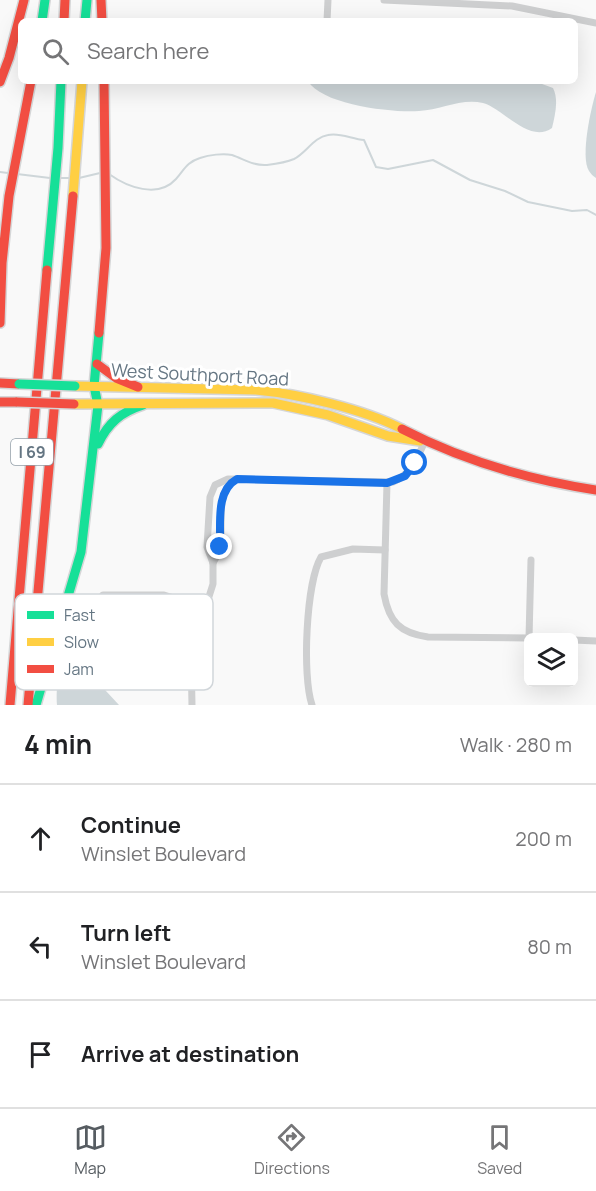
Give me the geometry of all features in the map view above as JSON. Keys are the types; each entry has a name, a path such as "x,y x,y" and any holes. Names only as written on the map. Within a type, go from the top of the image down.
{"main road":[{"path":"19,18 24,0"},
{"path":"42,18 45,0"},
{"path":"64,18 65,0"},
{"path":"86,18 87,0"},
{"path":"101,0 102,18"},
{"path":"0,82 18,23"},
{"path":"0,323 2,263 9,196 30,84"},
{"name":"I 69","path":"19,594 58,148 61,84"},
{"name":"I 69","path":"40,594 82,84"},
{"path":"69,594 81,552 98,405 94,386 106,248 104,84"},
{"path":"97,364 118,381 138,387"},
{"name":"West Southport Road","path":"0,383 256,390 286,393 343,408 394,425 425,441 527,476 596,490"},
{"name":"West Southport Road","path":"0,402 98,405 273,403 328,415 388,436 425,441"},
{"path":"92,462 101,436 113,419 142,405"},
{"name":"I 69","path":"10,705 15,646"},
{"name":"I 69","path":"28,705 30,690"},
{"path":"36,705 40,690"}],"street":[{"path":"327,18 328,0"},
{"path":"384,0 512,6 571,18"},
{"path":"578,19 596,23"},
{"path":"213,563 207,547 211,492 219,482 237,479 387,483 399,480 411,469 425,441"},
{"path":"211,594 213,563 220,547 223,494 228,485 237,479"},
{"path":"387,483 386,603 394,622 414,635 428,637 524,638"},
{"path":"312,705 308,694 306,671 310,586 316,565 321,557 340,551 385,550"},
{"path":"529,633 531,560"},
{"path":"578,640 596,641"},
{"path":"191,690 192,705"}],"shaded area":[{"path":"311,84 542,84 553,88 556,108 552,128 543,132 534,132 483,103 467,102 419,111 393,111 342,102 316,89"},
{"path":"596,92 596,178 589,171 586,144"},
{"path":"105,690 119,705 57,705 57,691"}],"waterway":[{"path":"109,174 133,187 152,190 169,185 189,164 200,158 228,154 249,162 267,165 294,159 323,136 337,134 364,140 376,167 388,169 433,160 470,180 505,191 528,202 572,211 587,210 596,215"},
{"path":"0,172 8,173"},
{"path":"79,178 100,173"},
{"path":"17,174 50,178"},
{"path":"58,178 71,178"}],"traffic: fast":[{"path":"42,18 45,0"},
{"path":"85,18 87,0"},
{"path":"47,270 58,148 61,84"},
{"path":"69,594 81,552 98,405 94,386 99,333"},
{"path":"19,384 75,386"},
{"path":"98,444 116,419 143,405"},
{"path":"36,705 40,690"}],"traffic: slow":[{"path":"73,196 82,84"},
{"path":"75,386 273,392 350,409 402,429"},
{"path":"74,404 273,403 328,415 388,436 420,441"}],"traffic: jam":[{"path":"19,18 24,0"},
{"path":"64,18 65,0"},
{"path":"101,0 102,18"},
{"path":"0,82 18,23"},
{"path":"0,323 2,263 9,196 30,84"},
{"path":"99,333 106,248 104,84"},
{"path":"38,594 73,196"},
{"path":"19,594 47,270"},
{"path":"97,364 116,378 138,387"},
{"path":"0,383 19,384"},
{"path":"0,402 17,402"},
{"path":"17,402 74,404"},
{"path":"402,429 448,450 497,467 546,481 596,490"},
{"path":"10,705 15,646"},
{"path":"28,705 29,690"}],"route":[{"path":"220,547 223,494 228,485 237,479 387,483 405,476 415,463"}]}
